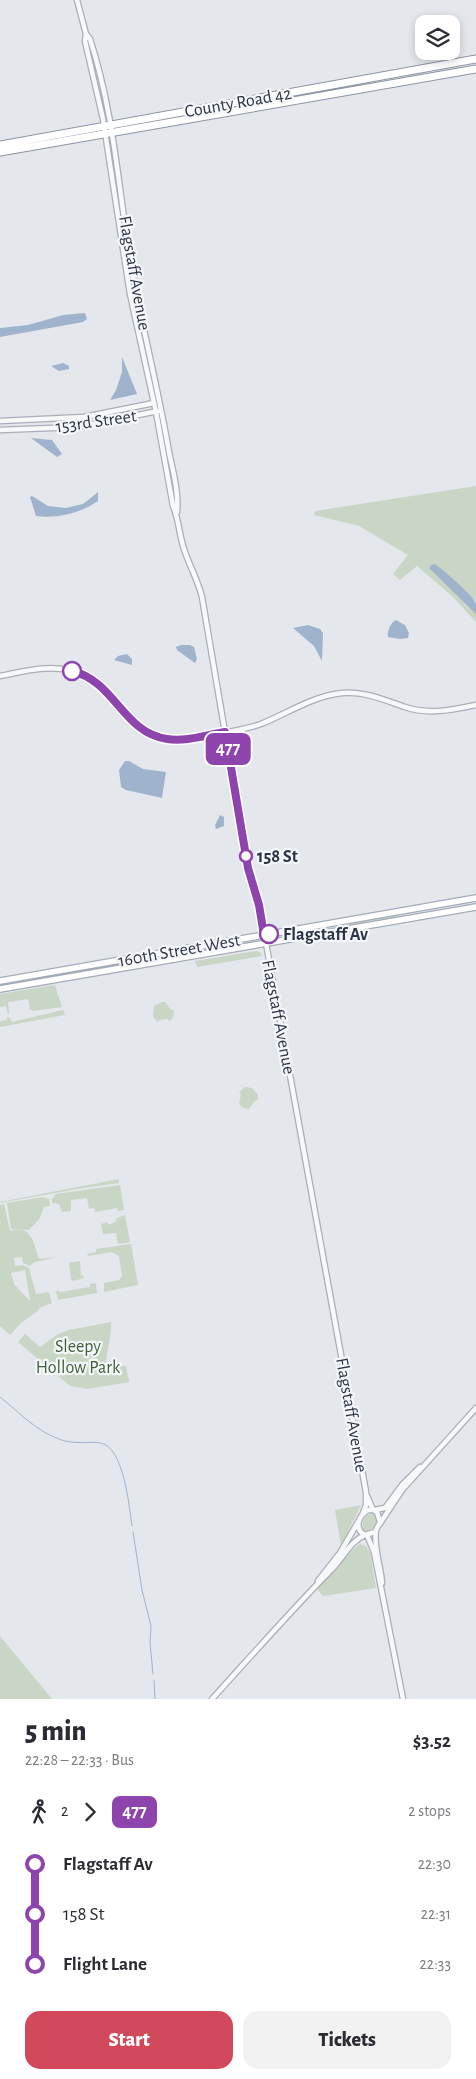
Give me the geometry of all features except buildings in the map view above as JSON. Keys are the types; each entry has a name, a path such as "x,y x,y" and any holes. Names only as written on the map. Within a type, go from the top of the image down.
{"highway":[{"name":"County Road 42","path":"0,152 108,129 476,59"},
{"name":"County Road 42","path":"0,145 476,68"}],"main road":[{"name":"160th Street West","path":"0,981 476,898"},
{"name":"160th Street West","path":"0,989 476,907"}],"street":[{"name":"Flagstaff Avenue","path":"77,0 101,78 130,294 156,412 173,506 177,515"},
{"name":"Flagstaff Avenue","path":"108,129 136,293 162,410 175,489 177,515 185,551 200,590 248,868 259,905 366,1492 366,1505 363,1513"},
{"name":"153rd Street","path":"0,421 84,418 160,402"},
{"name":"153rd Street","path":"0,430 85,426 162,410"},
{"path":"0,676 50,668 76,672 99,684 115,700 133,724 154,736 179,739 256,726 317,699 344,693 368,694 404,707 422,710 440,711 476,705"},
{"path":"383,1594 381,1563 375,1536 377,1530 402,1490 476,1408"},
{"path":"315,1585 340,1552 363,1513 385,1508 407,1479 430,1458"},
{"name":"Flagstaff Avenue","path":"366,1492 373,1510"},
{"path":"373,1510 380,1516 380,1525"},
{"path":"358,1522 359,1530 366,1535 374,1552 403,1699"},
{"path":"212,1699 315,1585 339,1562 357,1539 377,1530"}],"green space":[{"path":"476,486 476,622 452,596 417,566 400,580 393,574 408,555 359,526 314,515 315,511"},
{"path":"395,915 396,917 345,926 345,923"},
{"path":"256,951 260,952 262,956 197,967 195,961"},
{"path":"55,985 62,1007 33,1011 30,1009 28,999 8,1002 8,1015 6,1006 0,1007 0,994"},
{"path":"165,1002 171,1010 174,1010 170,1021 167,1019 158,1022 153,1017 154,1006"},
{"path":"63,1010 65,1015 0,1027 0,1021 7,1020 7,1017 12,1022"},
{"path":"245,1087 252,1088 258,1095 258,1100 249,1109 243,1108 239,1104 241,1094 239,1092"},
{"path":"119,1179 119,1183 0,1203 0,1202"},
{"path":"120,1185 124,1210 118,1211 117,1208 95,1212 94,1208 89,1209 87,1198 71,1200 71,1211 62,1212 59,1204 52,1203 52,1199 56,1194"},
{"path":"43,1197 49,1199 50,1206 44,1207 40,1218 29,1230 11,1229 7,1203"},
{"path":"4,1204 10,1231 19,1229 27,1232 33,1240 39,1259 57,1257 35,1262 30,1266 23,1263 21,1254 21,1257 14,1258 15,1266 23,1265 29,1268 36,1294 49,1292 52,1303 39,1308 38,1302 39,1310 21,1323 10,1335 0,1326 0,1205","holes":["25,1270 30,1301 14,1284 11,1273"]},
{"path":"125,1215 130,1242 118,1244 116,1233 103,1234 101,1224 108,1222 108,1225 117,1221 115,1219"},
{"path":"131,1244 138,1285 104,1292 104,1283 119,1280 122,1276 119,1256 112,1252 88,1256 87,1254 96,1252 96,1249"},
{"path":"80,1261 81,1276 83,1275 84,1278 74,1281 71,1279 69,1263"},
{"path":"90,1284 96,1284 97,1293 58,1300 56,1292 58,1290 60,1292 90,1287"},
{"name":"Sleepy Hollow Park","path":"111,1322 106,1367 126,1366 129,1382 87,1389 70,1386 18,1342 25,1334 40,1347 58,1334 69,1330"},
{"path":"361,1505 341,1546 335,1510"},
{"path":"372,1513 376,1517 376,1525 370,1531 365,1531 363,1529 363,1521 365,1517"},
{"path":"360,1544 366,1546 370,1552 376,1588 323,1596 317,1589 352,1550"},
{"path":"0,1636 52,1699 0,1699"}],"water":[{"path":"85,313 87,319 83,322 0,337 0,328 28,325 63,315"},
{"path":"122,357 137,394 110,400 116,390 122,372"},
{"path":"63,363 69,366 69,369 59,371 51,366"},
{"path":"31,438 52,440 62,454 57,457"},
{"path":"98,492 98,501 84,509 52,517 36,516 30,497 32,496 48,506 66,508 83,504"},
{"path":"435,564 470,595 476,605 476,614 429,568"},
{"path":"396,620 405,625 409,633 408,638 388,637 390,627"},
{"path":"308,625 320,629 323,633 322,661 314,646 293,628"},
{"path":"181,645 194,647 197,659 195,663 177,650 176,647"},
{"path":"127,654 132,659 132,665 114,660 118,656"},
{"path":"125,761 129,761 143,769 166,772 162,798 126,790 121,787 119,770"},
{"path":"220,815 224,817 224,826 216,829 215,825"}],"waterway":[{"path":"0,1397 35,1426 51,1436 64,1441 101,1443 109,1447 115,1455 124,1479 132,1526"},
{"path":"133,1532 142,1590 151,1626 150,1643 153,1674"},
{"path":"154,1680 155,1699"}],"bus line":[{"name":"477","path":"72,671 88,677 108,691 133,724 142,731 154,736 166,739 179,739 225,732 248,868 259,905 264,935 269,934"}],"place":[{"name":"158 St","path":"246,856"},
{"name":"Flagstaff Av","path":"269,934"}]}
